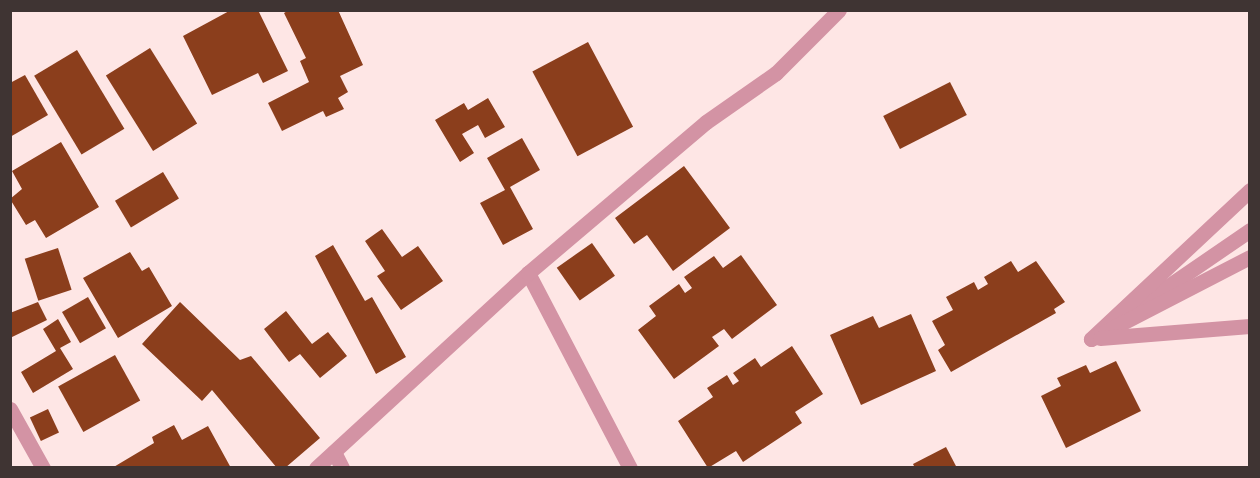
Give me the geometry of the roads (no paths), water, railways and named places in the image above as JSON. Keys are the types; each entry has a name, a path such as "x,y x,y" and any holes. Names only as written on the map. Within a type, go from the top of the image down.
{"street":[{"path":"316,468 528,273 706,122 776,74 839,10"},
{"path":"1091,339 1250,190"},
{"path":"1091,339 1250,230"},
{"path":"1091,339 1250,256"},
{"path":"528,273 630,468"},
{"path":"1091,339 1250,326"},
{"path":"10,409 43,468"},
{"path":"334,452 342,468"}]}
